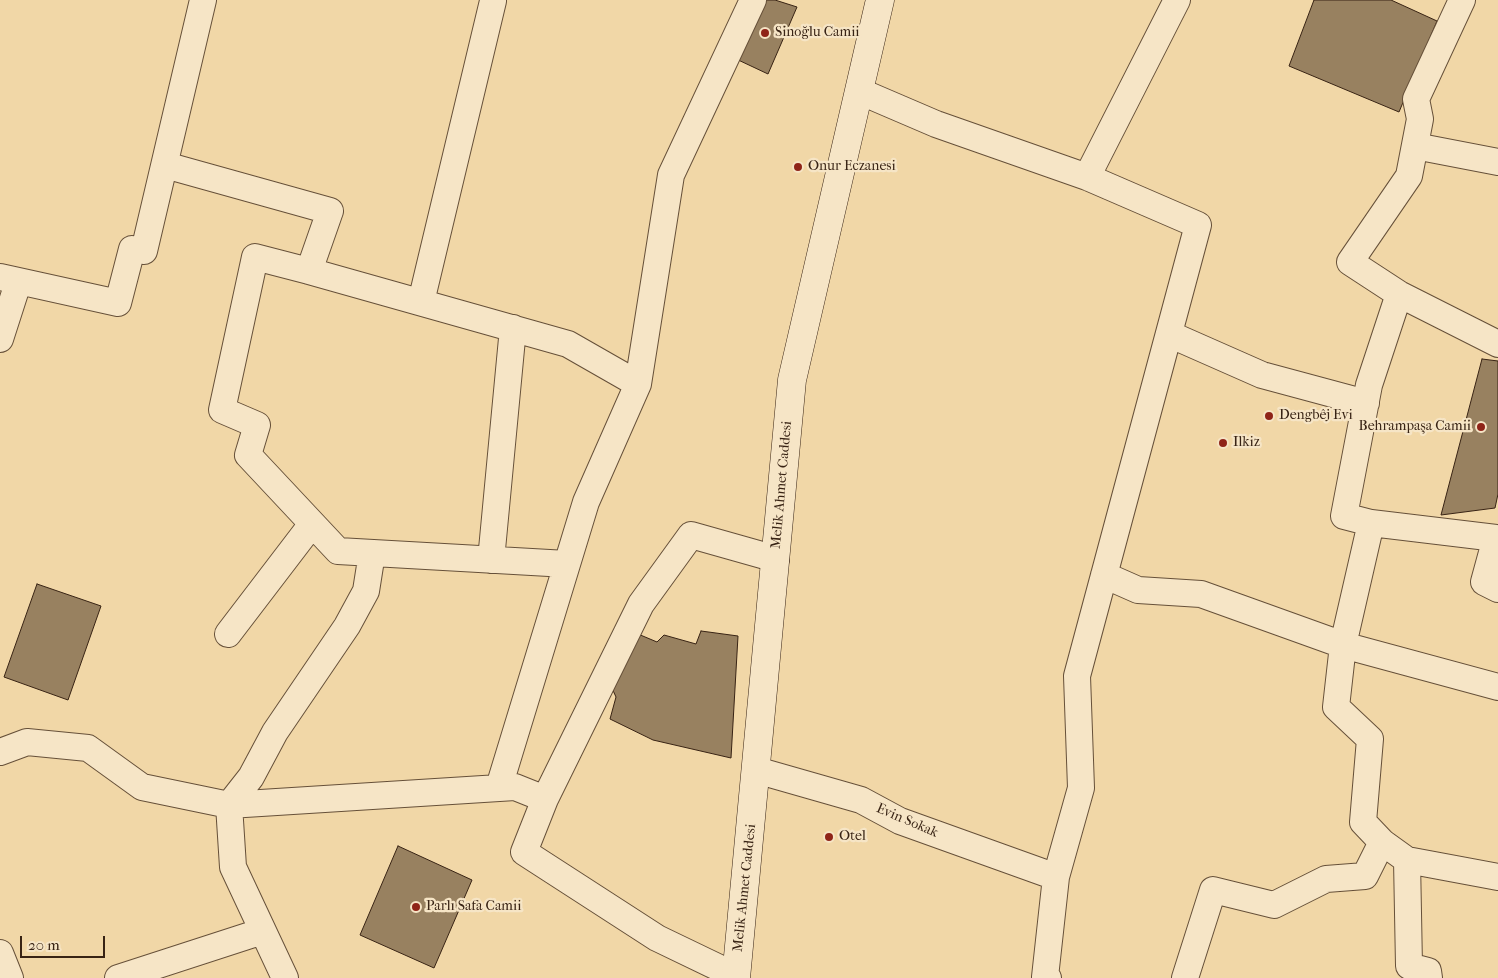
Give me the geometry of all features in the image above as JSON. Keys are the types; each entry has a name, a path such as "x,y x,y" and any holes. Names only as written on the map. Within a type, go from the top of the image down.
{"street":[{"path":"0,339 9,280 118,303 132,249 144,251 166,165 203,0"},
{"path":"421,302 491,0"},
{"path":"499,788 586,502 638,384 671,176 753,0"},
{"name":"Melik Ahmet Caddesi","path":"736,977 792,380 880,0"},
{"path":"1088,177 1177,0"},
{"path":"1462,0 1416,99 1420,118 1409,176 1350,262 1399,294 1498,344"},
{"path":"859,91 936,124 1088,177 1198,225 1077,676 1080,788 1056,877 1045,977 1048,978"},
{"path":"1415,146 1498,162"},
{"path":"166,165 330,211 309,271"},
{"path":"567,564 338,551 248,455 257,425 222,410 255,257 568,344 638,384"},
{"path":"1399,294 1369,385 1344,516 1371,523 1496,538 1484,582 1498,589"},
{"path":"491,560 513,328"},
{"path":"1169,334 1262,375 1366,403"},
{"path":"1371,523 1343,645 1336,707 1370,739 1363,822 1382,842 1408,860 1498,877"},
{"path":"228,634 312,524"},
{"path":"736,977 657,938 524,852 546,799 641,604 691,535 776,559"},
{"path":"285,978 233,867 229,805 251,777 275,732 323,663 361,600 366,591 372,553"},
{"path":"1104,575 1138,590 1201,594 1343,645 1498,687"},
{"path":"0,752 27,742 88,748 142,787 229,805 515,787 546,799"},
{"name":"Evin Sokak","path":"756,770 861,800 900,821 1056,877"},
{"path":"1185,978 1213,890 1274,905 1326,879 1365,876 1382,842"},
{"path":"1408,860 1409,966 1428,970 1429,978"},
{"path":"118,978 263,930"},
{"path":"0,953 10,978"}],"building":[{"name":"Sinoğlu Camii","path":"760,0 775,0 797,7 768,74 734,58"},
{"path":"1314,0 1391,0 1437,21 1399,112 1289,66"},
{"name":"Behrampaşa Camii","path":"1482,359 1498,361 1498,494 1495,508 1441,515"},
{"path":"37,584 101,606 68,700 4,677"},
{"path":"701,631 738,636 731,758 653,740 610,719 616,697 611,686 638,634 657,642 664,635 696,644"},
{"name":"Parlı Safa Camii","path":"398,846 472,880 434,968 360,935"}],"place":[{"name":"Sinoğlu Camii","path":"765,33"},
{"name":"Onur Eczanesi","path":"798,167"},
{"name":"Dengbêj Evi","path":"1269,416"},
{"name":"Behrampaşa Camii","path":"1481,427"},
{"name":"Ilkiz","path":"1223,443"},
{"name":"Otel","path":"829,837"},
{"name":"Parlı Safa Camii","path":"416,907"}]}
